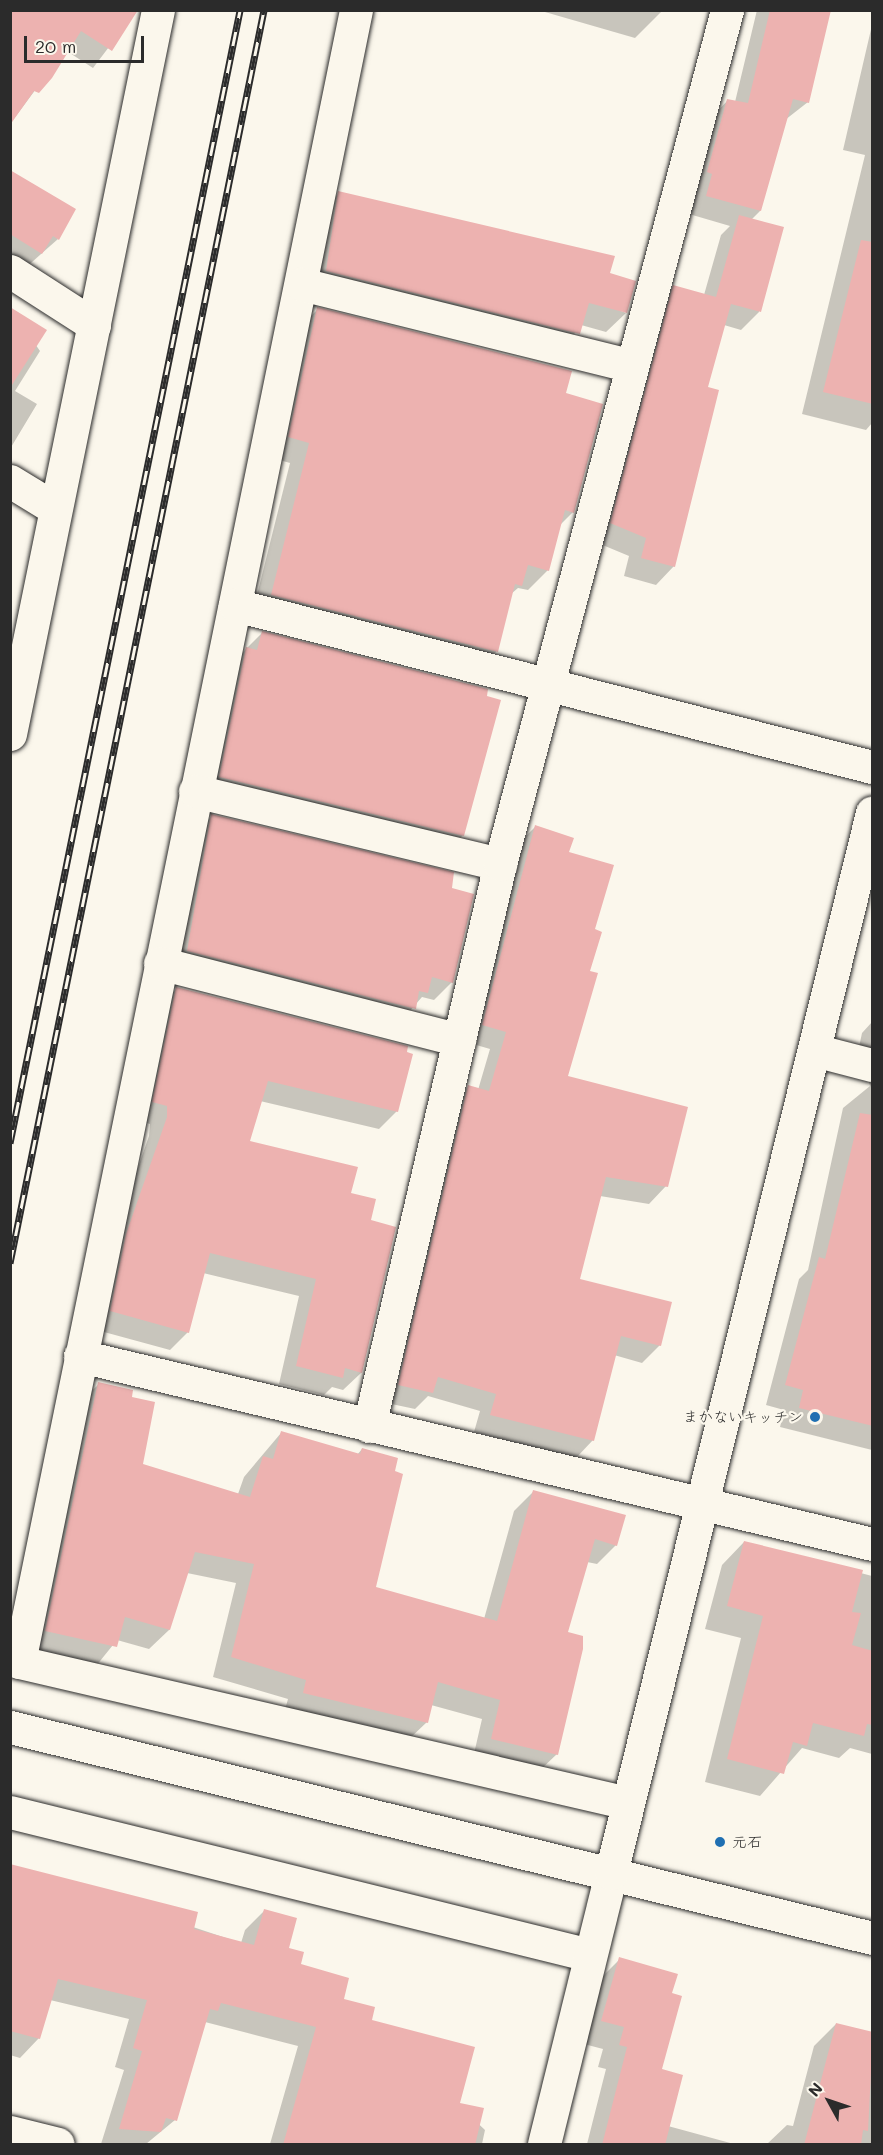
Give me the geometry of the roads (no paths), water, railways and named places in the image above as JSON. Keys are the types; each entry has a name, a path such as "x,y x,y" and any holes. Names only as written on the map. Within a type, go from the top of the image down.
{"street":[{"path":"10,734 14,695 94,326 158,10"},
{"path":"356,10 19,1662 628,1803"},
{"path":"369,1426 500,864 727,10"},
{"path":"10,271 94,326"},
{"path":"301,284 632,366"},
{"path":"10,481 54,508"},
{"path":"236,605 873,767"},
{"path":"195,791 500,864"},
{"path":"544,2145 814,1050 864,888 873,813"},
{"path":"160,963 459,1040"},
{"path":"814,1050 873,1065"},
{"path":"80,1356 873,1544"},
{"path":"10,1727 873,1938"},
{"path":"10,1812 590,1955"},
{"path":"10,2132 58,2145"}],"railway":[{"path":"10,1143 240,10"},
{"path":"10,1263 264,10"}],"place":[{"name":"まかないキッチン","path":"815,1417"},
{"name":"元石","path":"720,1842"}]}
